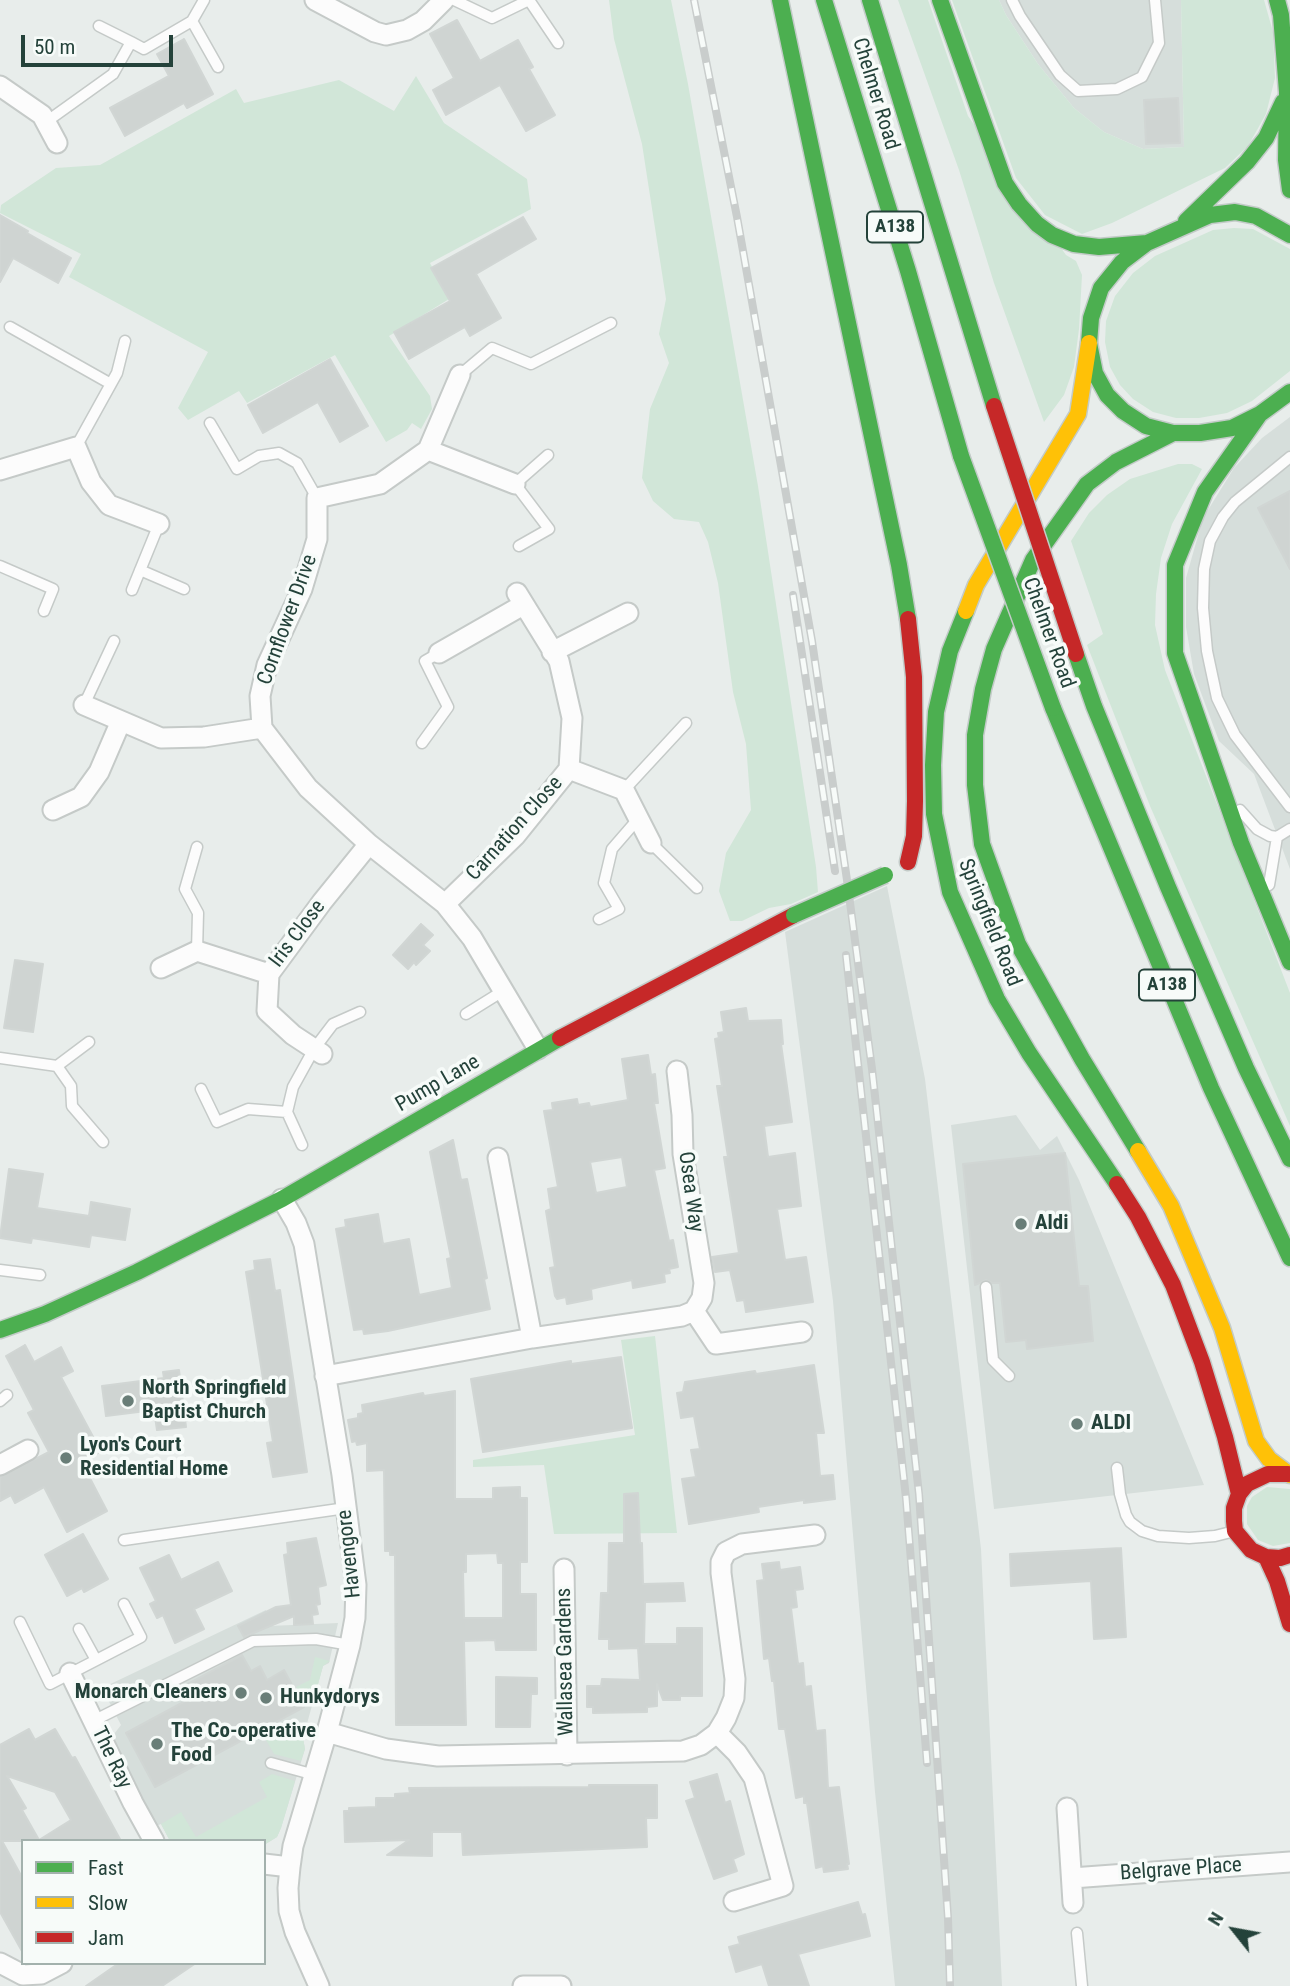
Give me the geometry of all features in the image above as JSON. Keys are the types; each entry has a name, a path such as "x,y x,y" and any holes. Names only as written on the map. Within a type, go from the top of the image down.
{"main road":[{"path":"780,0 899,565 914,677 933,765"},
{"name":"Chelmer Road","path":"824,0 908,271 961,456 1053,709 1211,1088 1290,1258"},
{"name":"Chelmer Road","path":"870,0 994,406 1094,706 1246,1068 1290,1158"},
{"path":"940,0 1005,183 1037,224 1052,235 1074,244 1099,247 1147,243 1210,215 1235,212 1256,216 1290,235"},
{"path":"1277,0 1281,15 1287,92 1286,160 1290,190"},
{"path":"1181,226 1247,162 1266,138 1287,92"},
{"name":"Springfield Road","path":"1147,243 1122,262 1101,288 1091,318 1077,414 976,585 950,651 936,712 934,814 950,892 996,999 1138,1217 1173,1285 1202,1362 1239,1494"},
{"path":"1089,343 1095,373 1107,395 1123,411 1146,426 1174,433 1200,433 1232,428 1260,414 1290,392"},
{"path":"1260,414 1205,492 1175,565 1175,653 1241,843 1290,962"},
{"name":"Springfield Road","path":"1174,433 1116,462 1087,484 1033,560 994,649 983,690 975,736 975,785 982,844 1018,944 1082,1059 1171,1206 1222,1328 1256,1441 1269,1460 1289,1475"},
{"path":"901,870 914,836 914,677"},
{"path":"901,870 923,842 934,814"},
{"name":"Pump Lane","path":"0,1331 138,1272 282,1199 538,1049 794,915 901,870"},
{"path":"932,885 966,956 996,999"},
{"name":"Springfield Road","path":"1236,1531 1234,1508 1239,1494 1256,1478 1268,1474 1289,1475"},
{"path":"1236,1531 1251,1550 1266,1557 1280,1558 1290,1555"},
{"path":"1266,1557 1277,1581 1290,1624"}],"street":[{"path":"316,0 375,32 386,35 407,30 424,21 444,0"},
{"path":"0,86 42,115 57,143"},
{"path":"317,498 380,484 428,450 460,375"},
{"path":"0,470 76,447 91,482 109,505 159,524"},
{"path":"428,450 515,484"},
{"name":"Cornflower Drive","path":"262,728 260,696 267,665 306,576 317,539 317,498"},
{"name":"Carnation Close","path":"439,653 520,599 559,662 572,718 569,769 515,836 445,904"},
{"path":"552,652 628,613"},
{"path":"84,705 161,738 204,737 262,728 308,788 369,844 445,904 472,938 538,1049"},
{"path":"53,810 80,797 99,772 121,721"},
{"path":"569,769 624,790 651,843"},
{"name":"Iris Close","path":"318,1051 293,1035 267,1011 269,974 369,844"},
{"path":"161,968 197,951 269,974"},
{"name":"Osea Way","path":"677,1071 684,1154 704,1283 702,1298 694,1311"},
{"path":"498,1158 532,1338"},
{"name":"Havengore","path":"282,1199 304,1244 356,1585 355,1618 350,1645 289,1867 289,1911 295,1932 320,1986"},
{"path":"325,1376 532,1338 682,1316 694,1311 716,1344 802,1332"},
{"path":"0,1465 28,1450"},
{"path":"734,1902 783,1886 754,1778 742,1759 717,1733 734,1698 735,1679 721,1562 726,1552 742,1544 816,1535"},
{"name":"Wallasea Gardens","path":"564,1569 567,1755"},
{"name":"The Ray","path":"70,1673 153,1839"},
{"name":"Wallasea Gardens","path":"327,1732 386,1749 438,1756 683,1751 701,1745 717,1733"},
{"path":"1067,1808 1073,1902"},
{"name":"Belgrave Place","path":"1072,1878 1290,1862"},
{"path":"266,1864 289,1867"},
{"path":"4,1973 41,1974 58,1965"},
{"path":"523,1986 561,1986"}],"lane":[{"path":"99,26 144,49 192,21 204,0"},
{"path":"454,0 492,18 529,0 558,43"},
{"path":"1012,0 1060,75 1079,91 1117,89 1142,76 1159,43 1155,0"},
{"path":"192,21 218,66"},
{"path":"46,122 113,74 131,42"},
{"path":"460,375 492,348 531,364 611,323"},
{"path":"10,327 111,384"},
{"path":"76,447 117,373 125,341"},
{"path":"210,423 237,469 259,456 279,453 296,463 317,498"},
{"path":"519,546 549,529 515,484 548,455"},
{"path":"1290,457 1235,502 1223,517 1210,541 1203,608 1207,651 1217,698 1235,735 1290,807"},
{"path":"132,590 159,524"},
{"path":"0,566 53,589 44,611"},
{"path":"140,570 184,589"},
{"path":"84,705 114,641"},
{"path":"422,743 448,707 425,661 439,653"},
{"path":"624,790 686,723"},
{"path":"1222,789 1257,829 1277,837 1290,829"},
{"path":"599,919 619,909 604,883 612,849 639,819"},
{"path":"1274,923 1269,881 1277,837"},
{"path":"651,843 697,888"},
{"path":"197,847 185,889 198,913 197,951"},
{"path":"466,1014 503,991"},
{"path":"302,1145 287,1112 293,1087 333,1024 360,1012"},
{"path":"0,1059 57,1066 89,1042"},
{"path":"57,1066 71,1086 72,1106 103,1142"},
{"path":"201,1089 217,1122 248,1109 287,1112"},
{"path":"0,1270 40,1275"},
{"path":"986,1287 993,1360 1009,1376"},
{"path":"1117,1468 1126,1515 1130,1522 1142,1531 1158,1536 1189,1538 1236,1531"},
{"path":"124,1540 346,1508"},
{"path":"20,1622 50,1684 141,1637 124,1604"},
{"path":"79,1629 96,1660"},
{"path":"93,1721 253,1641 317,1639 350,1645"},
{"path":"271,1763 314,1775"},
{"path":"1077,1933 1083,1986"}],"shaded area":[{"path":"999,0 1181,0 1184,147 1143,149 1104,132 1074,108 1038,64"},
{"path":"1290,417 1290,869 1254,774 1219,741 1194,674 1186,627 1186,578 1203,518 1234,468 1262,438"},
{"path":"887,886 925,1079 981,1549 1002,1986 895,1986 875,1792 833,1301 785,932"},
{"path":"1016,1115 1040,1150 1057,1136 1079,1180 1204,1485 994,1509 951,1125"},
{"path":"266,1610 269,1626 338,1623 329,1663 323,1666 303,1738 305,1749 281,1828 277,1837 266,1844 266,1839 169,1839 161,1824 156,1826 112,1746 111,1738 121,1725 102,1688"}],"green space":[{"path":"609,0 671,0 758,486 816,867 818,892 791,904 769,908 742,921 730,921 719,891 726,853 751,810 746,744 733,692 718,583 708,542 699,522 674,519 653,501 642,478 650,409 669,363 659,334 666,299 642,144 614,39"},
{"path":"898,0 928,0 968,116 1066,255 1076,261 1082,275 1074,367 1064,395 1044,422 994,283 959,170"},
{"path":"952,0 999,0 1038,64 1074,108 1104,132 1143,149 1184,147 1181,0 1264,0 1273,32 1275,78 1266,114 1248,146 1225,168 1112,223 1082,234 1045,215 1016,178"},
{"path":"416,76 444,123 527,179 531,209 430,263 449,299 389,336 430,396 432,409 421,429 412,423 407,430 386,442 335,355 247,403 239,391 188,420 178,408 208,352 69,277 81,254 0,213 1,205 56,168 100,165 236,89 244,103 339,80 394,111"},
{"path":"1253,229 1290,249 1290,371 1252,401 1227,413 1199,418 1176,418 1153,412 1133,399 1120,385 1110,367 1105,342 1106,321 1115,296 1133,273 1155,256 1213,230"},
{"path":"1178,464 1192,464 1202,469 1172,524 1161,558 1155,625 1165,670 1290,993 1290,1126 1150,806 1087,645 1103,634 1071,541 1089,513 1107,495 1130,479"},
{"path":"655,1336 677,1533 554,1534 544,1465 473,1467 473,1460 635,1435 621,1340"},
{"path":"1267,1487 1290,1489 1290,1543 1273,1546 1258,1540 1247,1524 1247,1506 1252,1497"},
{"path":"315,1657 330,1661 323,1666 314,1699 305,1704 296,1687 310,1680"},
{"path":"298,1724 306,1725 303,1738 305,1749 301,1761 274,1754 266,1740"},
{"path":"272,1774 295,1781 277,1837 266,1844 266,1839 169,1839 161,1824 181,1812 196,1837 267,1797 259,1782"}],"building":[{"path":"457,20 480,61 518,40 533,67 529,69 555,115 526,131 500,85 446,115 433,90 454,78 430,34"},
{"path":"184,39 213,94 187,108 184,103 125,136 110,108 169,76 157,54"},
{"path":"1178,98 1180,143 1146,144 1144,100"},
{"path":"0,215 71,258 58,283 13,258 0,282"},
{"path":"523,217 536,239 476,274 501,318 470,336 465,327 409,359 394,332 450,301 431,268"},
{"path":"330,359 368,426 340,442 318,402 263,433 248,405"},
{"path":"1290,491 1290,569 1258,508"},
{"path":"421,924 433,935 423,945 430,951 408,969 393,955"},
{"path":"15,960 43,964 33,1032 4,1028"},
{"path":"746,1008 748,1021 781,1020 781,1044 792,1122 764,1126 768,1157 795,1153 801,1206 777,1209 785,1260 806,1257 813,1302 746,1312 744,1300 737,1301 730,1270 715,1272 712,1257 739,1253 724,1157 728,1157 717,1086 722,1086 715,1039 719,1038 718,1033 724,1032 721,1012"},
{"path":"648,1055 651,1075 655,1074 658,1103 654,1103 665,1168 654,1170 669,1241 673,1240 678,1267 669,1269 670,1273 664,1274 665,1282 633,1288 632,1280 599,1287 591,1289 592,1299 567,1304 566,1297 557,1299 555,1296 550,1268 555,1267 546,1211 551,1209 548,1189 558,1187 544,1111 553,1110 552,1103 577,1099 578,1105 589,1103 590,1107 628,1100 622,1059","holes":["622,1157 627,1187 596,1193 590,1162"]},
{"path":"453,1140 461,1180 467,1179 487,1278 484,1279 490,1309 388,1331 364,1334 363,1329 354,1330 336,1229 346,1227 345,1220 378,1214 383,1244 409,1239 419,1295 452,1288 447,1259 451,1258 430,1152"},
{"name":"Aldi","path":"1065,1153 1079,1286 1088,1286 1093,1341 1027,1349 1026,1340 1006,1342 1000,1283 986,1280 975,1285 963,1164"},
{"path":"9,1169 43,1174 37,1208 89,1216 91,1202 130,1209 125,1240 91,1235 89,1247 32,1238 31,1243 0,1238"},
{"path":"270,1259 275,1291 280,1290 307,1472 273,1477 267,1443 273,1442 246,1272 255,1270 254,1261"},
{"name":"Lyon's Court Residential Home","path":"25,1345 34,1362 61,1347 73,1371 61,1377 98,1446 98,1453 81,1461 107,1511 67,1532 44,1487 15,1503 11,1495 0,1501 0,1477 49,1452 28,1413 34,1410 6,1356"},
{"path":"621,1357 632,1428 483,1452 471,1379 571,1361 571,1364"},
{"path":"814,1365 824,1433 816,1433 820,1476 833,1475 835,1499 804,1503 804,1500 758,1507 759,1512 689,1524 682,1479 696,1477 691,1450 700,1449 694,1416 681,1418 677,1393 683,1392 685,1382"},
{"name":"North Springfield Baptist Church","path":"179,1370 186,1427 157,1430 154,1410 106,1416 102,1386 164,1378 163,1372"},
{"path":"455,1391 455,1499 493,1499 493,1488 520,1487 520,1498 527,1498 527,1562 520,1562 520,1594 536,1594 536,1650 496,1650 495,1640 464,1641 466,1725 396,1725 395,1555 385,1551 384,1470 367,1471 367,1443 357,1445 356,1441 352,1442 348,1420 358,1418 358,1414 363,1413 362,1405 423,1393 424,1396","holes":["497,1553 498,1563 503,1563 503,1618 464,1618 463,1572 466,1572 466,1554"]},
{"path":"638,1493 643,1584 683,1583 685,1601 645,1602 644,1644 677,1644 677,1628 702,1628 702,1696 680,1696 680,1700 663,1700 657,1684 657,1706 647,1707 647,1712 593,1713 593,1707 587,1707 587,1686 601,1686 602,1679 640,1680 638,1648 609,1649 609,1639 599,1639 601,1593 608,1593 609,1543 624,1543 624,1494"},
{"path":"83,1534 108,1579 84,1592 82,1588 67,1596 45,1555"},
{"path":"316,1538 326,1585 318,1587 320,1604 316,1605 318,1614 312,1615 313,1624 294,1625 294,1616 244,1637 238,1626 276,1607 291,1605 284,1555 288,1554 287,1543"},
{"path":"1121,1548 1126,1637 1094,1639 1091,1581 1011,1586 1010,1554"},
{"path":"169,1555 181,1580 218,1562 232,1591 194,1609 204,1629 175,1643 163,1615 157,1618 150,1604 156,1601 140,1568"},
{"path":"779,1562 780,1570 800,1567 803,1589 795,1590 797,1607 791,1608 798,1664 803,1663 805,1687 811,1686 816,1731 825,1730 828,1788 839,1787 848,1869 824,1872 823,1866 816,1868 807,1803 804,1803 804,1796 796,1798 785,1729 779,1729 774,1681 769,1658 764,1659 757,1581 764,1580 762,1564"},
{"path":"242,1655 251,1671 260,1666 267,1680 284,1670 304,1707 155,1787 126,1733 191,1698 184,1686"},
{"path":"496,1677 537,1678 537,1694 531,1694 530,1727 496,1727"},
{"path":"29,1729 35,1740 55,1729 72,1758 75,1757 120,1839 41,1839 71,1820 55,1792 7,1776 26,1808 22,1810 38,1839 2,1841 21,1875 21,1949 0,1912 0,1745"},
{"path":"717,1774 725,1803 730,1801 744,1854 733,1859 737,1871 714,1879 686,1801 695,1798 690,1782"},
{"path":"657,1785 657,1818 646,1818 647,1847 463,1855 462,1832 432,1832 432,1856 387,1855 409,1840 345,1842 344,1811 349,1811 349,1808 376,1807 376,1798 395,1798 395,1794 410,1793 409,1788"},
{"path":"858,1902 862,1915 865,1914 870,1936 798,1954 809,1986 769,1986 762,1964 736,1972 729,1947 740,1944 738,1937"},
{"path":"116,1965 193,1965 162,1986 86,1986"}],"railway":[{"path":"694,0 737,217 812,641 872,1069 919,1494 948,1918 950,1986"},
{"path":"793,595 835,871"},
{"path":"846,955 906,1498 927,1763"}],"traffic: fast":[{"path":"780,0 899,565 908,619"},
{"path":"824,0 908,271 961,456"},
{"path":"870,0 994,406"},
{"path":"940,0 1005,183 1019,204 1037,224 1052,235 1074,244 1099,247 1147,243"},
{"path":"1277,0 1281,15 1287,92 1286,160 1290,190"},
{"path":"1186,221 1247,162 1266,138 1283,102"},
{"path":"1290,235 1256,216 1235,212 1210,215 1147,243 1122,262 1101,288 1091,318 1089,343 1095,373 1107,395 1123,411 1146,426 1173,433 1200,433 1232,428 1260,414 1290,392"},
{"path":"1260,414 1205,492 1175,565 1175,653 1241,843 1290,962"},
{"path":"1138,1151 1082,1059 1018,944 982,844 975,785 975,735 983,689 994,649 1033,560 1087,484 1116,462 1173,433"},
{"path":"961,456 1053,708"},
{"path":"966,611 950,651 936,712 934,814 950,892 997,999 1029,1053 1117,1184"},
{"path":"1076,654 1094,706 1168,887 1246,1068 1290,1159"},
{"path":"1053,708 1211,1088 1290,1258"},
{"path":"794,915 885,875"},
{"path":"0,1330 45,1314 137,1272 282,1199 560,1038"}],"traffic: slow":[{"path":"966,611 976,585 1078,414 1089,343"},
{"path":"1138,1151 1171,1206 1222,1328 1256,1441 1269,1459 1290,1475"}],"traffic: jam":[{"path":"994,406 1076,654"},
{"path":"908,619 914,677 915,801 914,836 908,862"},
{"path":"560,1038 794,915"},
{"path":"1117,1184 1138,1217 1173,1285 1202,1362 1239,1494"},
{"path":"1288,1474 1268,1474 1247,1484 1239,1494 1234,1508 1234,1521 1235,1531 1251,1550 1266,1557 1280,1558 1290,1555"},
{"path":"1266,1557 1277,1581 1290,1624"}],"place":[{"name":"Aldi","path":"1021,1224"},
{"name":"North Springfield Baptist Church","path":"128,1401"},
{"name":"ALDI","path":"1077,1424"},
{"name":"Lyon's Court Residential Home","path":"66,1458"},
{"name":"Monarch Cleaners","path":"241,1693"},
{"name":"Hunkydorys","path":"266,1698"},
{"name":"The Co-operative Food","path":"157,1744"}]}
